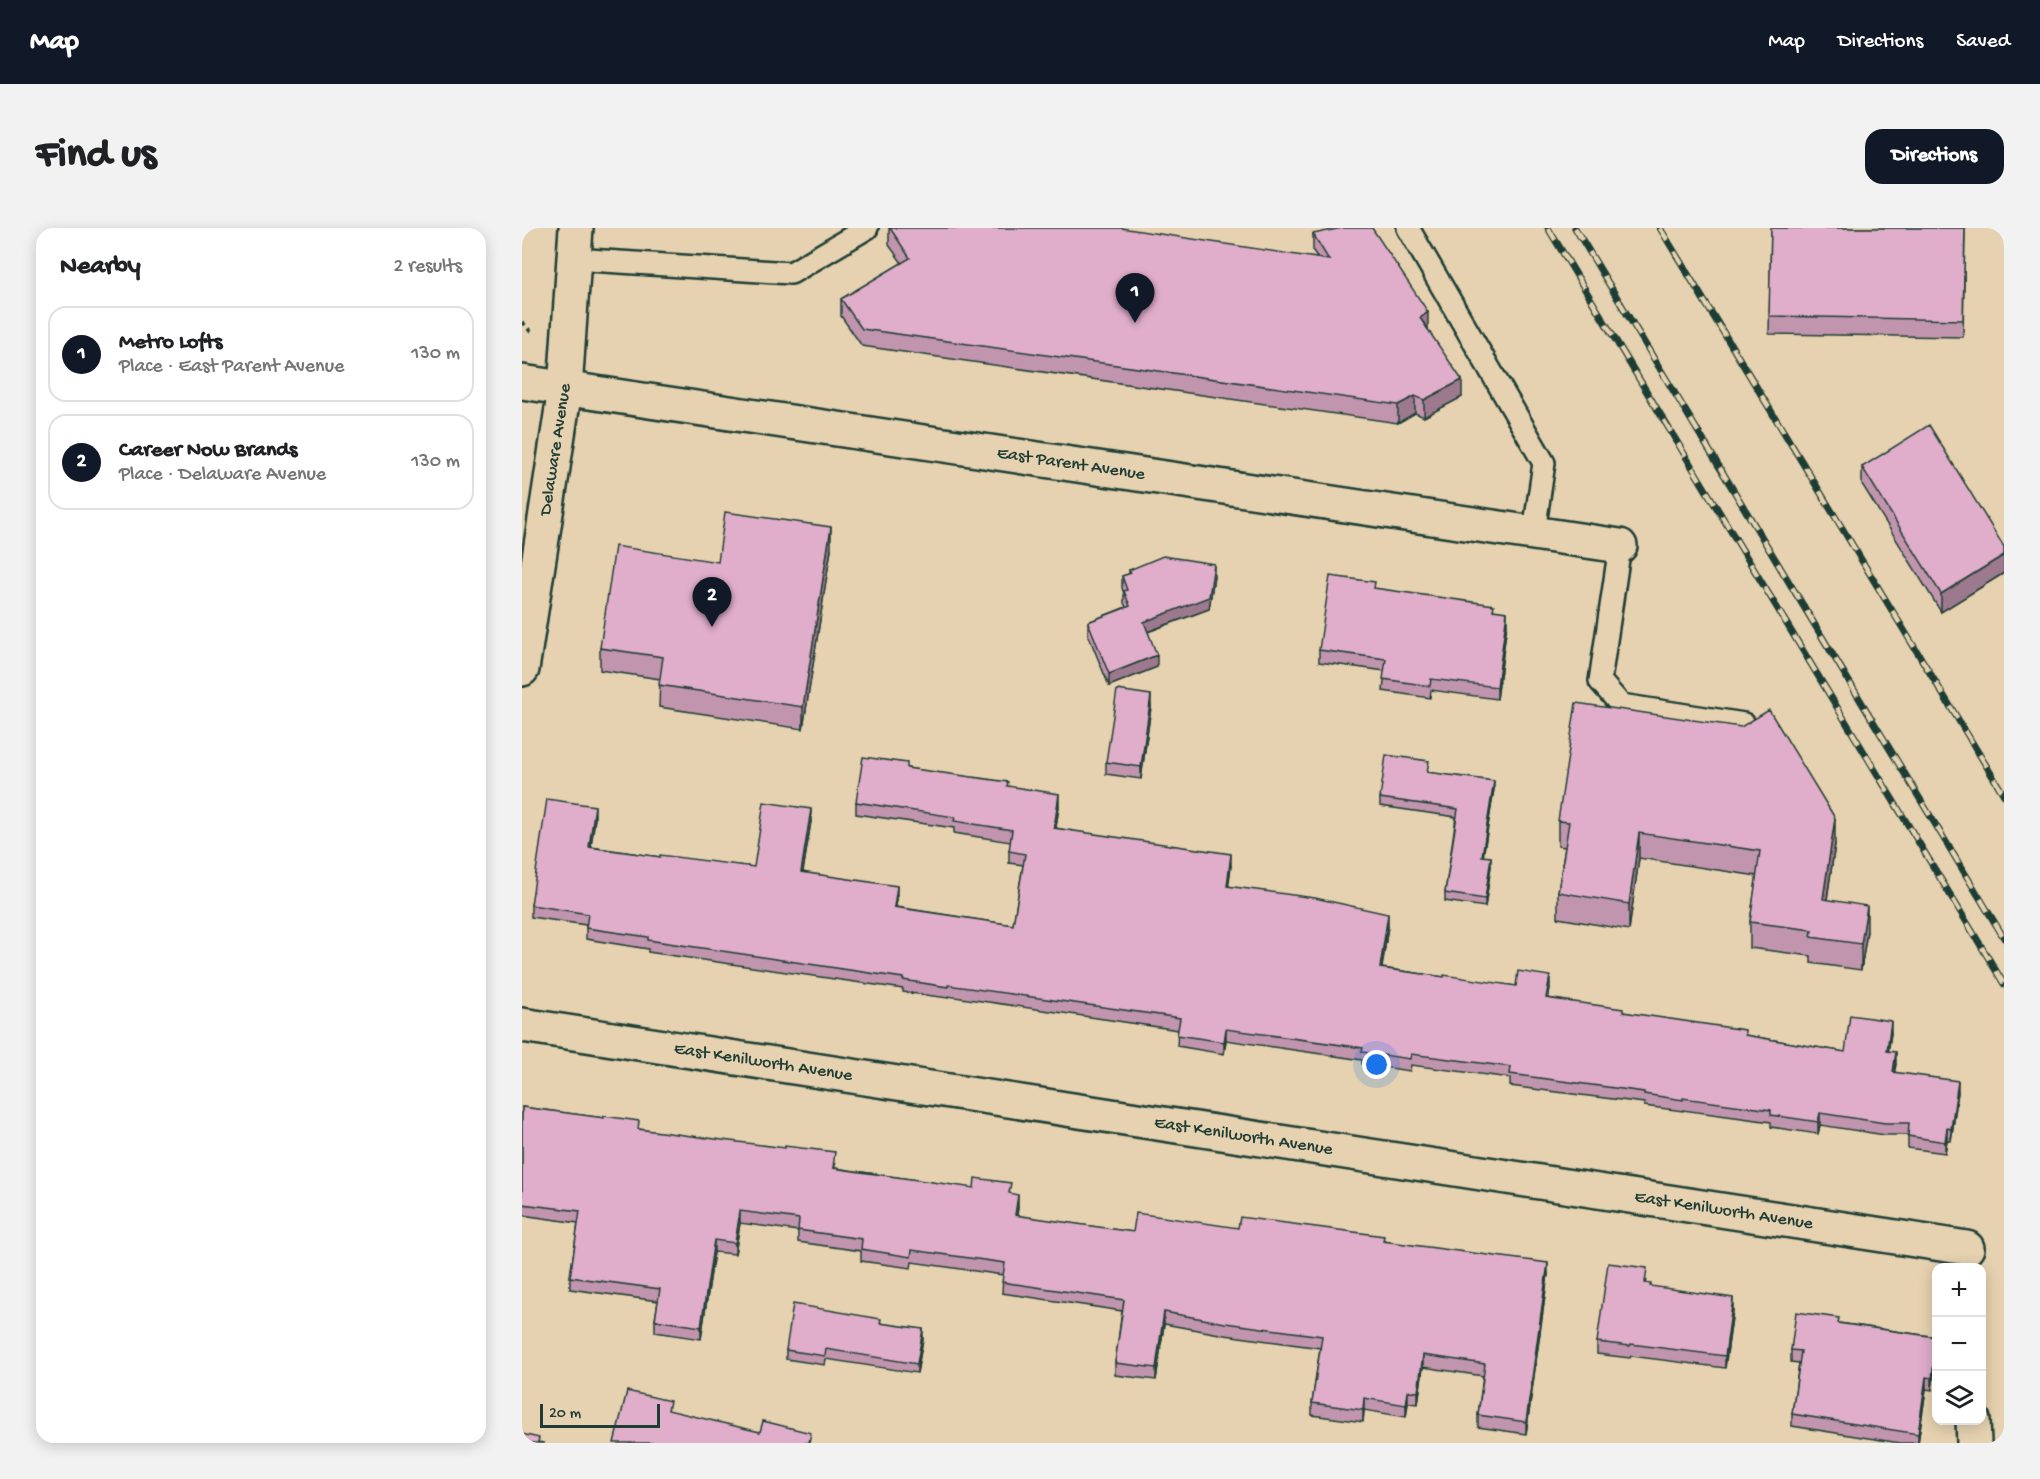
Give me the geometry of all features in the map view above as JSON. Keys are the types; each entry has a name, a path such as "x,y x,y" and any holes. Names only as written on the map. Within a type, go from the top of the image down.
{"street":[{"name":"Delaware Avenue","path":"522,669 566,389 574,243"},
{"name":"East Parent Avenue","path":"522,382 1620,546"},
{"name":"East Kenilworth Avenue","path":"522,1025 1967,1248"},
{"path":"1974,1425 1974,1443"}],"lane":[{"path":"574,243 791,273 867,228"},
{"path":"1408,228 1544,463 1534,532"},
{"path":"1620,546 1600,681 1621,705 1744,724"}],"path":[{"path":"522,322 532,333"}],"building":[{"path":"890,228 1121,228 1329,260 1313,234 1342,228 1372,228 1428,312 1420,318 1462,380 1424,400 1415,396 1398,405 862,329 841,299 910,258"},
{"path":"1771,228 1965,228 1963,320 1769,316"},
{"path":"1929,425 2004,547 2004,555 1941,594 1862,467"},
{"path":"725,512 831,527 803,707 659,685 663,657 600,648 615,546 718,562"},
{"path":"1163,556 1214,564 1209,597 1144,622 1157,655 1109,674 1088,622 1130,606 1124,591 1127,590 1122,576 1131,573 1129,570"},
{"path":"1330,576 1375,582 1374,588 1494,605 1493,610 1507,612 1497,687 1431,679 1430,686 1383,679 1386,659 1319,650"},
{"path":"1117,690 1151,695 1141,767 1106,762"},
{"path":"1576,703 1741,727 1769,710 1835,818 1823,899 1867,906 1861,944 1811,937 1812,930 1750,922 1760,851 1639,833 1629,904 1558,892 1569,822 1558,821"},
{"path":"1386,755 1429,761 1427,772 1494,781 1482,856 1491,857 1485,899 1445,893 1458,809 1380,798"},
{"path":"863,757 907,763 907,768 1008,782 1007,786 1059,794 1054,828 1231,854 1227,886 1315,898 1388,914 1380,968 1516,986 1518,971 1550,976 1546,998 1745,1030 1745,1035 1845,1052 1850,1015 1891,1021 1887,1051 1896,1052 1893,1072 1958,1081 1951,1129 1947,1128 1945,1142 1908,1136 1909,1123 1885,1123 1820,1113 1818,1122 1771,1115 1771,1110 1683,1098 1683,1100 1644,1094 1644,1092 1510,1074 1511,1067 1411,1054 1410,1059 1362,1052 1363,1048 1226,1029 1224,1042 1177,1035 1180,1018 948,985 948,987 903,980 903,978 648,940 648,937 586,928 588,914 531,905 547,799 595,806 589,847 754,867 764,802 811,809 801,872 897,886 894,907 1013,925 1025,854 1009,851 1012,830 954,821 955,817 856,802"},
{"path":"522,1107 639,1121 638,1129 785,1148 785,1146 835,1152 833,1168 974,1188 975,1178 1011,1183 1009,1193 1018,1195 1015,1215 1133,1232 1136,1213 1238,1228 1240,1217 1384,1236 1383,1241 1548,1263 1526,1422 1478,1415 1485,1364 1423,1355 1418,1392 1408,1391 1406,1405 1364,1398 1363,1410 1312,1403 1322,1336 1164,1312 1156,1368 1115,1363 1124,1300 1002,1282 1005,1263 912,1250 911,1257 861,1249 862,1239 798,1230 799,1219 740,1211 735,1243 714,1240 701,1327 655,1320 660,1289 570,1277 580,1211 522,1204"},
{"path":"1608,1263 1647,1268 1645,1283 1651,1284 1650,1286 1733,1298 1725,1356 1597,1342"},
{"path":"793,1304 881,1319 880,1323 923,1329 917,1364 826,1349 825,1356 786,1350"},
{"path":"1796,1312 1839,1318 1838,1323 1932,1336 1932,1378 1926,1377 1918,1434 1792,1414 1801,1351 1791,1350"},
{"path":"627,1391 670,1401 668,1410 760,1432 763,1421 811,1433 809,1443 614,1443"},
{"path":"522,1434 539,1438 538,1442 544,1443 522,1443"}],"railway":[{"path":"1548,228 2004,984"},
{"path":"1575,228 2004,938"},
{"path":"1660,228 2004,795"}],"place":[{"name":"Metro Lofts","path":"1135,323"},
{"name":"Career Now Brands","path":"712,627"}]}
